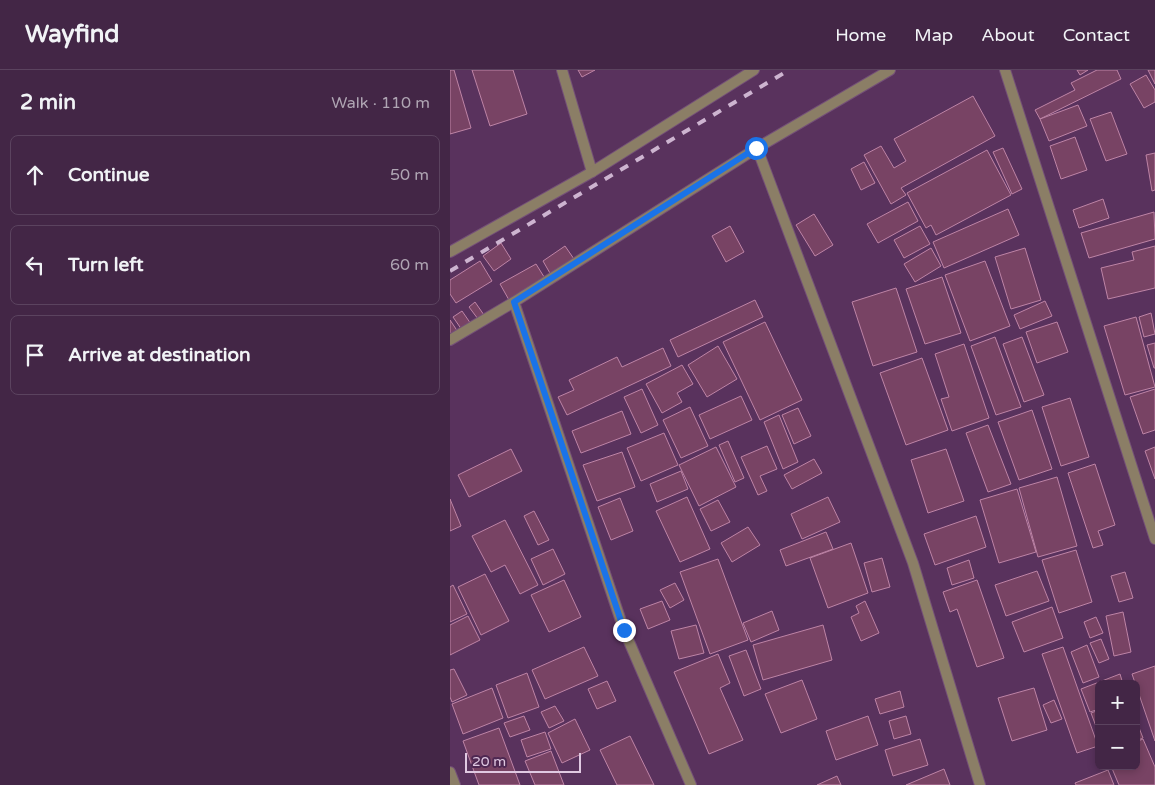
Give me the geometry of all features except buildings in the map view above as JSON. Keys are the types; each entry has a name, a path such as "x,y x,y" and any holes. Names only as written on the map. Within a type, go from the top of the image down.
{"street":[{"path":"562,70 592,172"},
{"path":"450,252 592,172 754,70"},
{"path":"450,340 514,302 756,148 890,70"},
{"path":"1005,70 1155,539"},
{"path":"756,148 913,563 980,785"},
{"path":"514,302 624,630 692,785"},
{"path":"450,772 455,785"}],"railway":[{"path":"450,271 789,70"}],"route":[{"path":"624,630 514,302 756,148"}]}
